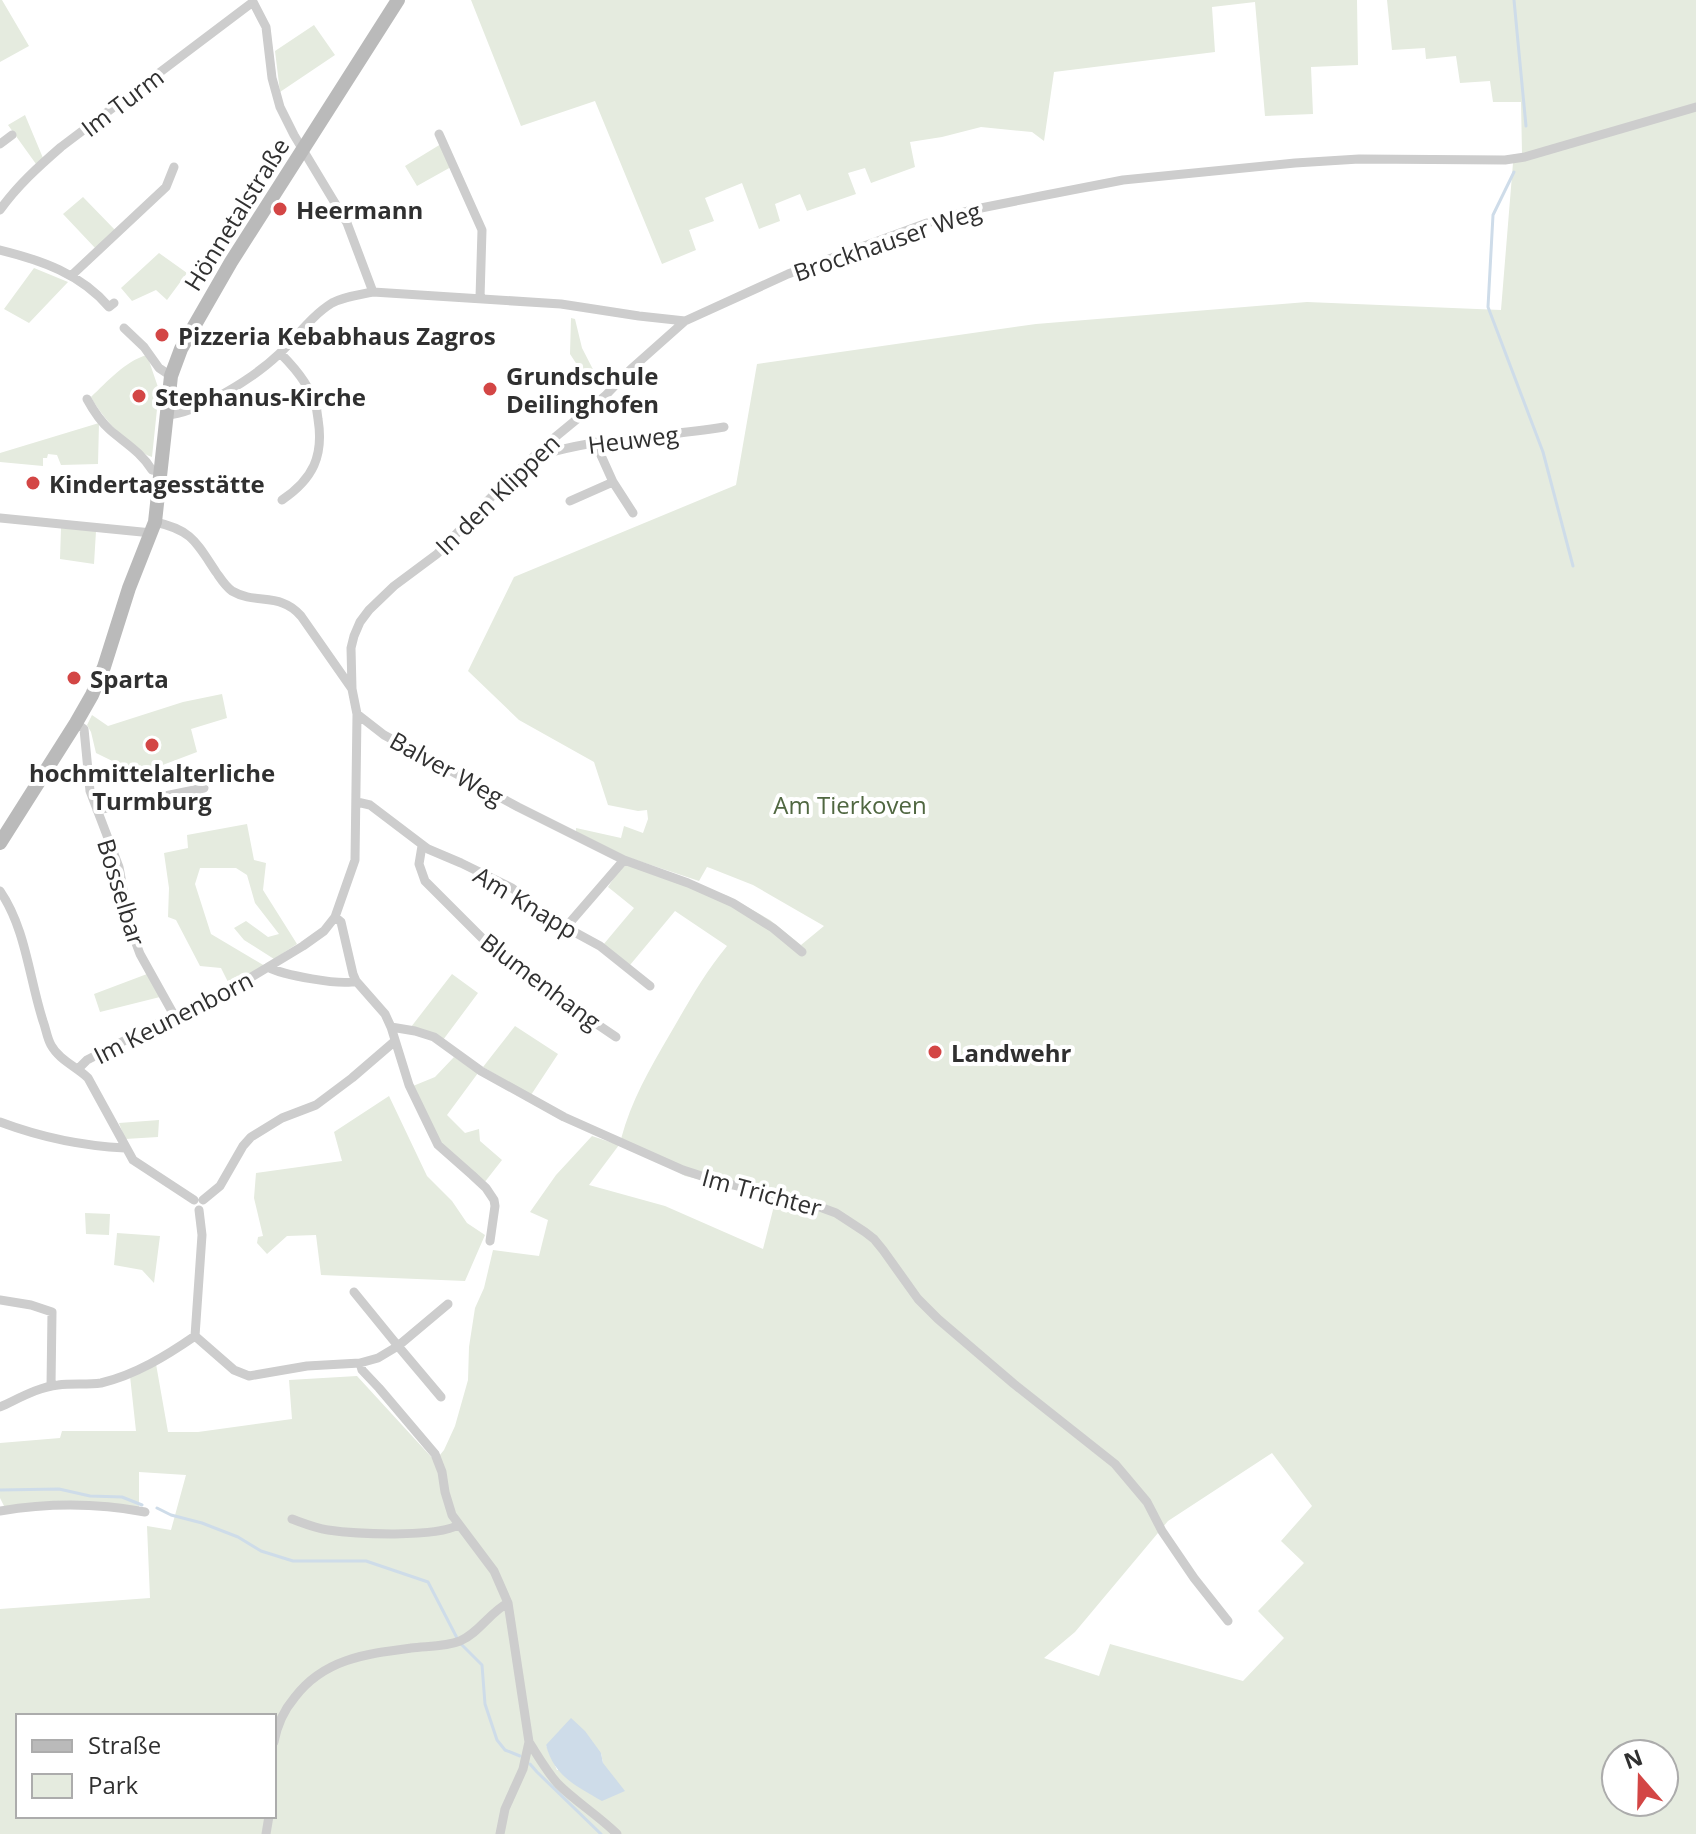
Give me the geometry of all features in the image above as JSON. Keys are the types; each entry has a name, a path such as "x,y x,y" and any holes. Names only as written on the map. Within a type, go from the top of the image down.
{"main road":[{"name":"Hönnetalstraße","path":"0,843 76,723 104,667 129,588 154,528 171,376 181,349 210,296 398,0"}],"street":[{"path":"252,1 266,27 272,78 280,107 352,234 373,292"},
{"name":"Im Turm","path":"0,210 36,169 61,147 252,1"},
{"name":"Brockhauser Weg","path":"685,321 788,274 971,210 1123,180 1295,163 1359,159 1505,160 1525,157 1696,107"},
{"path":"439,134 482,230 480,298"},
{"path":"0,144 12,135"},
{"path":"72,275 166,187 174,167"},
{"path":"0,250 31,258 72,275 100,296 109,307 114,303"},
{"path":"166,415 177,414 225,393 266,366 329,305 373,292 561,304 685,321"},
{"name":"In den Klippen","path":"352,689 351,648 360,622 369,610 394,586 437,554 548,443 605,396 685,321"},
{"path":"124,328 144,347 159,368 171,376"},
{"path":"280,353 310,391 321,438 315,466 296,491 282,500"},
{"path":"87,399 109,429 144,457 152,470 160,471"},
{"name":"Heuweg","path":"548,443 552,452 595,442 724,427"},
{"path":"595,442 613,482 633,513"},
{"path":"570,501 613,482"},
{"path":"0,518 154,528 172,526 188,533 230,590 291,606 352,689 357,714 355,860 335,917 341,922 356,981 385,1014 409,1085 438,1145 486,1188 494,1200 490,1241"},
{"name":"Balver Weg","path":"357,714 396,741 518,807 624,860 733,903 773,928 802,952"},
{"name":"Bosselbar","path":"76,723 84,729 90,791 119,867 134,940 174,1015"},
{"name":"Bosselbar","path":"97,810 204,788"},
{"name":"Am Knapp","path":"357,802 370,805 422,846 508,886 556,922 600,946 650,986"},
{"name":"Blumenhang","path":"422,846 419,864 425,881 485,942 520,972 616,1037"},
{"path":"566,927 624,860"},
{"path":"0,891 16,921 51,1046 88,1078 133,1160 199,1203"},
{"name":"Im Keunenborn","path":"78,1069 87,1060 174,1015 196,1008 268,967 324,931 335,917"},
{"name":"Im Keunenborn","path":"268,967 276,972 347,983 356,981"},
{"name":"Im Trichter","path":"391,1027 434,1037 481,1071 564,1117 683,1170 817,1206 836,1213 865,1232 883,1250 918,1299 938,1319 1115,1464 1147,1502 1162,1531 1228,1621"},
{"path":"199,1203 220,1186 251,1137 282,1118 316,1105 395,1041"},
{"path":"0,1122 57,1139 125,1148"},
{"path":"195,1336 202,1235 199,1203"},
{"path":"354,1292 441,1397"},
{"path":"0,1300 52,1312 51,1386"},
{"path":"195,1336 234,1370 249,1376 307,1366 360,1363 378,1358 398,1346 448,1304"},
{"path":"0,1407 51,1386 98,1383 125,1375 151,1364 195,1336"},
{"path":"360,1363 362,1370 435,1454 448,1504 458,1525 494,1571 508,1603 529,1742 523,1769 505,1809 500,1834"},
{"path":"0,1511 43,1506 108,1505 145,1512"},
{"path":"292,1519 327,1530 358,1532 438,1532 458,1525"},
{"path":"276,1736 288,1705 303,1687 329,1667 378,1653 460,1641 508,1603"},
{"path":"529,1742 560,1786 617,1834"}],"green space":[{"path":"0,0 29,46 0,62"},
{"path":"471,0 1357,0 1358,65 1311,67 1313,114 1265,116 1255,2 1212,7 1215,52 1054,72 1044,141 1032,132 981,127 910,142 915,167 871,183 865,168 848,173 856,194 807,211 800,194 775,204 780,221 759,229 742,183 705,198 714,221 689,230 696,250 662,264 595,101 521,126"},
{"path":"1387,0 1696,0 1696,103 1522,154 1521,102 1493,102 1490,81 1460,83 1456,56 1426,59 1425,48 1392,50"},
{"path":"314,25 335,55 280,92 275,51"},
{"name":"Am Tierkoven","path":"1696,110 1696,1834 0,1834 0,1609 150,1598 147,1526 171,1530 186,1475 139,1472 139,1507 4,1506 0,1498 0,1443 60,1438 62,1431 136,1431 130,1376 156,1364 168,1432 198,1432 292,1419 289,1380 357,1376 435,1461 455,1426 468,1380 475,1308 484,1288 493,1250 539,1256 548,1220 530,1212 556,1175 592,1136 619,1145 589,1185 665,1206 763,1249 776,1198 685,1176 621,1139 655,1059 727,946 675,911 630,965 603,945 634,908 608,887 625,861 728,896 770,920 801,945 824,926 753,885 710,868 707,867 699,881 624,856 576,832 576,828 621,838 624,826 643,833 648,819 647,810 608,805 594,762 519,720 468,671 514,577 736,485 757,364 1036,324 1307,302 1501,310 1513,163","holes":["1272,1453 1312,1506 1281,1541 1304,1563 1258,1611 1284,1638 1243,1681 1110,1644 1099,1676 1044,1658 1075,1632 1168,1521","546,1745 601,1753 603,1763 557,1770"]},
{"path":"25,115 43,158 36,164 8,125"},
{"path":"441,144 451,167 417,186 405,166"},
{"path":"83,197 116,231 96,249 63,214"},
{"path":"159,253 187,273 167,300 156,290 132,301 121,288"},
{"path":"34,268 68,282 29,323 4,309"},
{"path":"571,318 575,319 582,348 600,383 595,386 589,383 570,354"},
{"path":"147,355 159,390 152,457 117,432 91,397 124,367"},
{"path":"99,423 98,464 61,465 57,455 48,454 47,458 43,458 43,466 0,462 0,453"},
{"path":"61,528 96,531 94,564 60,559"},
{"path":"222,694 227,718 191,729 197,752 139,774 96,753 87,725 92,715 108,726 183,702"},
{"path":"247,824 254,860 266,863 263,890 297,944 274,959 244,940 234,928 246,921 268,937 279,934 255,903 247,875 236,868 200,868 195,884 211,934 265,966 230,986 221,968 200,966 176,920 168,917 169,888 164,853 188,848 187,835"},
{"path":"147,974 160,997 100,1012 94,994"},
{"path":"452,974 478,993 443,1040 411,1027"},
{"path":"515,1026 558,1054 531,1095 483,1067"},
{"path":"454,1057 478,1073 447,1115 465,1133 479,1129 480,1141 502,1160 484,1183 440,1144 413,1086 435,1077"},
{"path":"389,1096 427,1176 452,1201 467,1223 485,1235 465,1281 321,1275 316,1235 287,1236 267,1254 257,1243 258,1237 263,1236 254,1198 256,1173 342,1161 334,1132"},
{"path":"159,1120 158,1137 125,1139 119,1123"},
{"path":"85,1213 110,1214 109,1235 86,1234"},
{"path":"117,1233 160,1236 154,1283 142,1270 114,1265"}],"water":[{"path":"571,1718 585,1731 601,1753 603,1763 625,1791 602,1801 567,1779 554,1765 546,1745"}],"waterway":[{"path":"1514,0 1526,126"},
{"path":"1514,172 1493,215 1488,307 1543,452 1573,566"},
{"path":"0,1490 59,1489 90,1496 122,1497 142,1505"},
{"path":"157,1508 293,1561 366,1561 428,1582 457,1638"},
{"path":"461,1644 482,1665 485,1704 497,1740 505,1750 520,1756"},
{"path":"530,1764 601,1834"}],"place":[{"name":"Heermann","path":"280,209"},
{"name":"Pizzeria Kebabhaus Zagros","path":"162,335"},
{"name":"Grundschule Deilinghofen","path":"490,389"},
{"name":"Stephanus-Kirche","path":"139,396"},
{"name":"Kindertagesstätte","path":"33,483"},
{"name":"Sparta","path":"74,678"},
{"name":"hochmittelalterliche Turmburg","path":"152,745"},
{"name":"Landwehr","path":"935,1052"}]}
